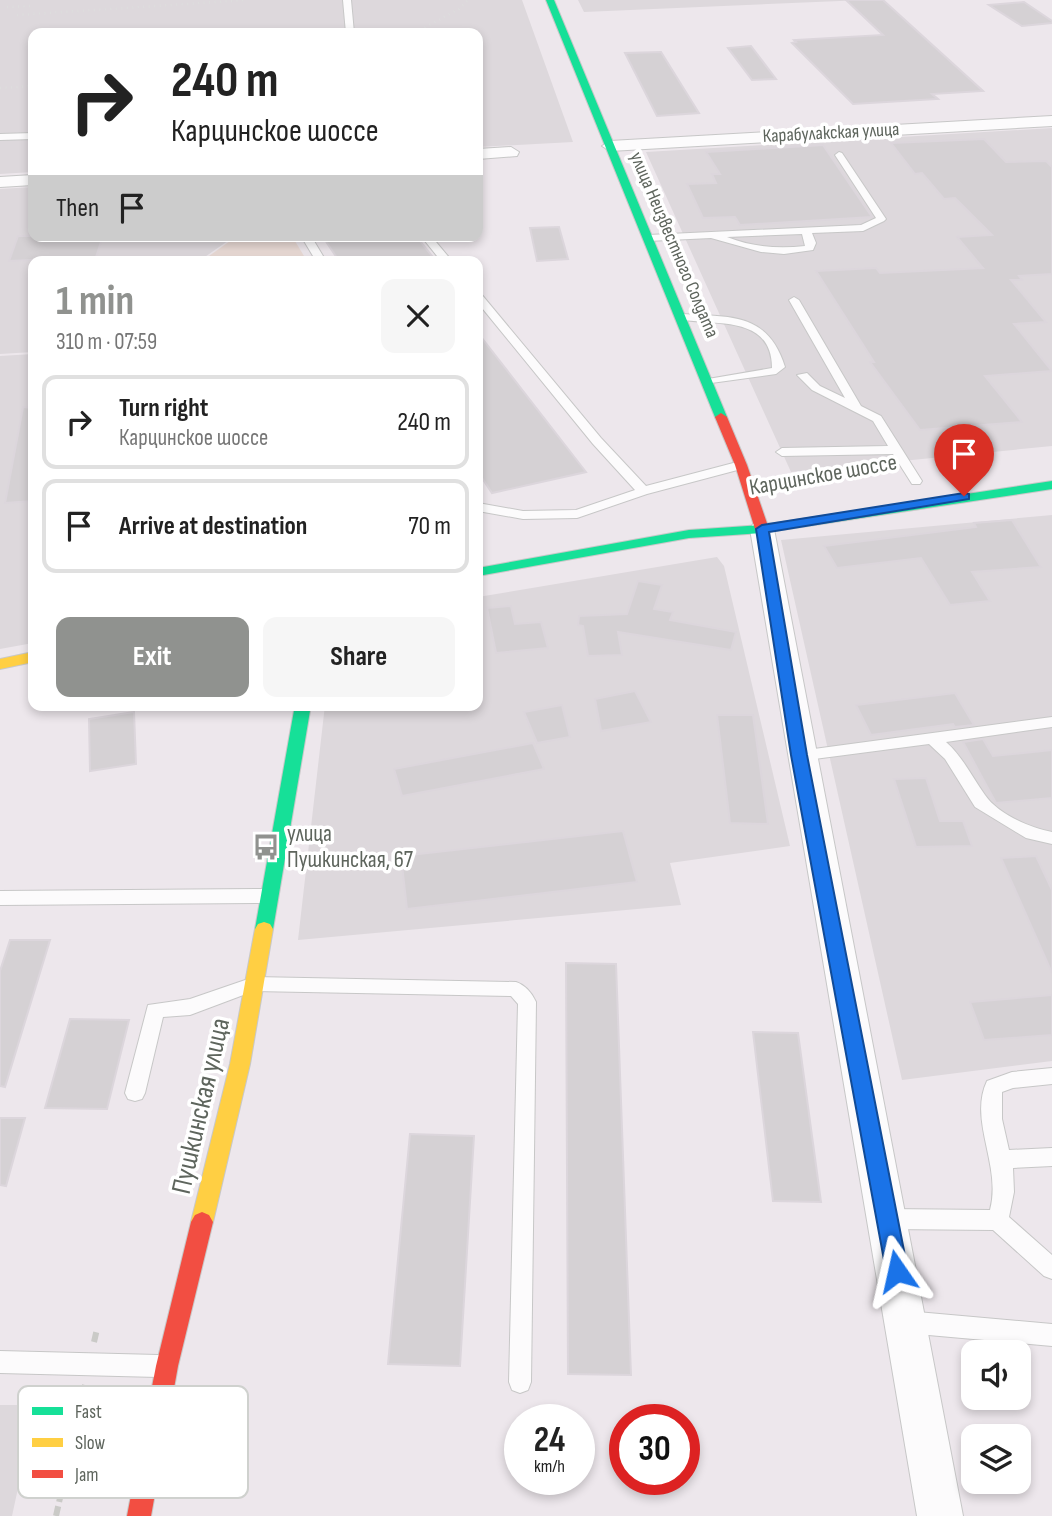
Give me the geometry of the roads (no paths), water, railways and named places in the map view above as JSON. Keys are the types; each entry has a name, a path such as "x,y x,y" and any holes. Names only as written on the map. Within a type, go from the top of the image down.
{"street":[{"name":"улица Неизвестного Солдата","path":"550,0 708,382 741,466 754,513"},
{"name":"Карабулакская улица","path":"610,146 1052,121"},
{"path":"483,154 511,152"},
{"path":"0,182 28,180"},
{"name":"Карцинское шоссе","path":"483,571 689,534 754,513 1052,485"},
{"path":"754,513 940,1516"},
{"name":"Карцинское шоссе","path":"689,534 754,513"},
{"path":"0,664 28,658"},
{"name":"Пушкинская улица","path":"163,1386 240,1063 302,711"},
{"name":"Пушкинская улица","path":"139,1516 142,1498"}],"lane":[{"path":"346,0 350,28"},
{"path":"0,137 28,135"},
{"path":"648,237 863,228 881,219 839,155"},
{"path":"713,234 744,248 772,252 809,248 811,243 806,230"},
{"path":"431,242 443,256"},
{"path":"794,300 855,406"},
{"path":"483,303 597,441 643,491"},
{"path":"681,317 749,323 761,329 777,357 779,367 776,371 708,382"},
{"path":"483,320 495,318"},
{"path":"803,375 816,387 877,419 916,481"},
{"path":"782,452 895,450"},
{"path":"483,508 523,515 577,513 643,491 741,466"},
{"path":"799,755 1052,722"},
{"path":"932,738 951,755 981,803 1032,834 1052,838"},
{"path":"0,898 269,896"},
{"path":"135,1093 155,1010 190,1007 254,985 516,989 527,1002 520,1382"},
{"path":"997,1220 1004,1199 1001,1159 989,1100 994,1087 1012,1080 1052,1076"},
{"path":"1001,1159 1052,1157"},
{"path":"887,1219 997,1220 1052,1269"},
{"path":"906,1322 1052,1335"},
{"path":"0,1362 167,1366"}],"railway":[{"path":"17,15 247,0"},
{"path":"424,28 459,9 468,0"},
{"path":"7,7 31,6"},
{"path":"0,88 28,86"}],"place":[{"name":"улица Пушкинская, 67","path":"266,847"}]}
